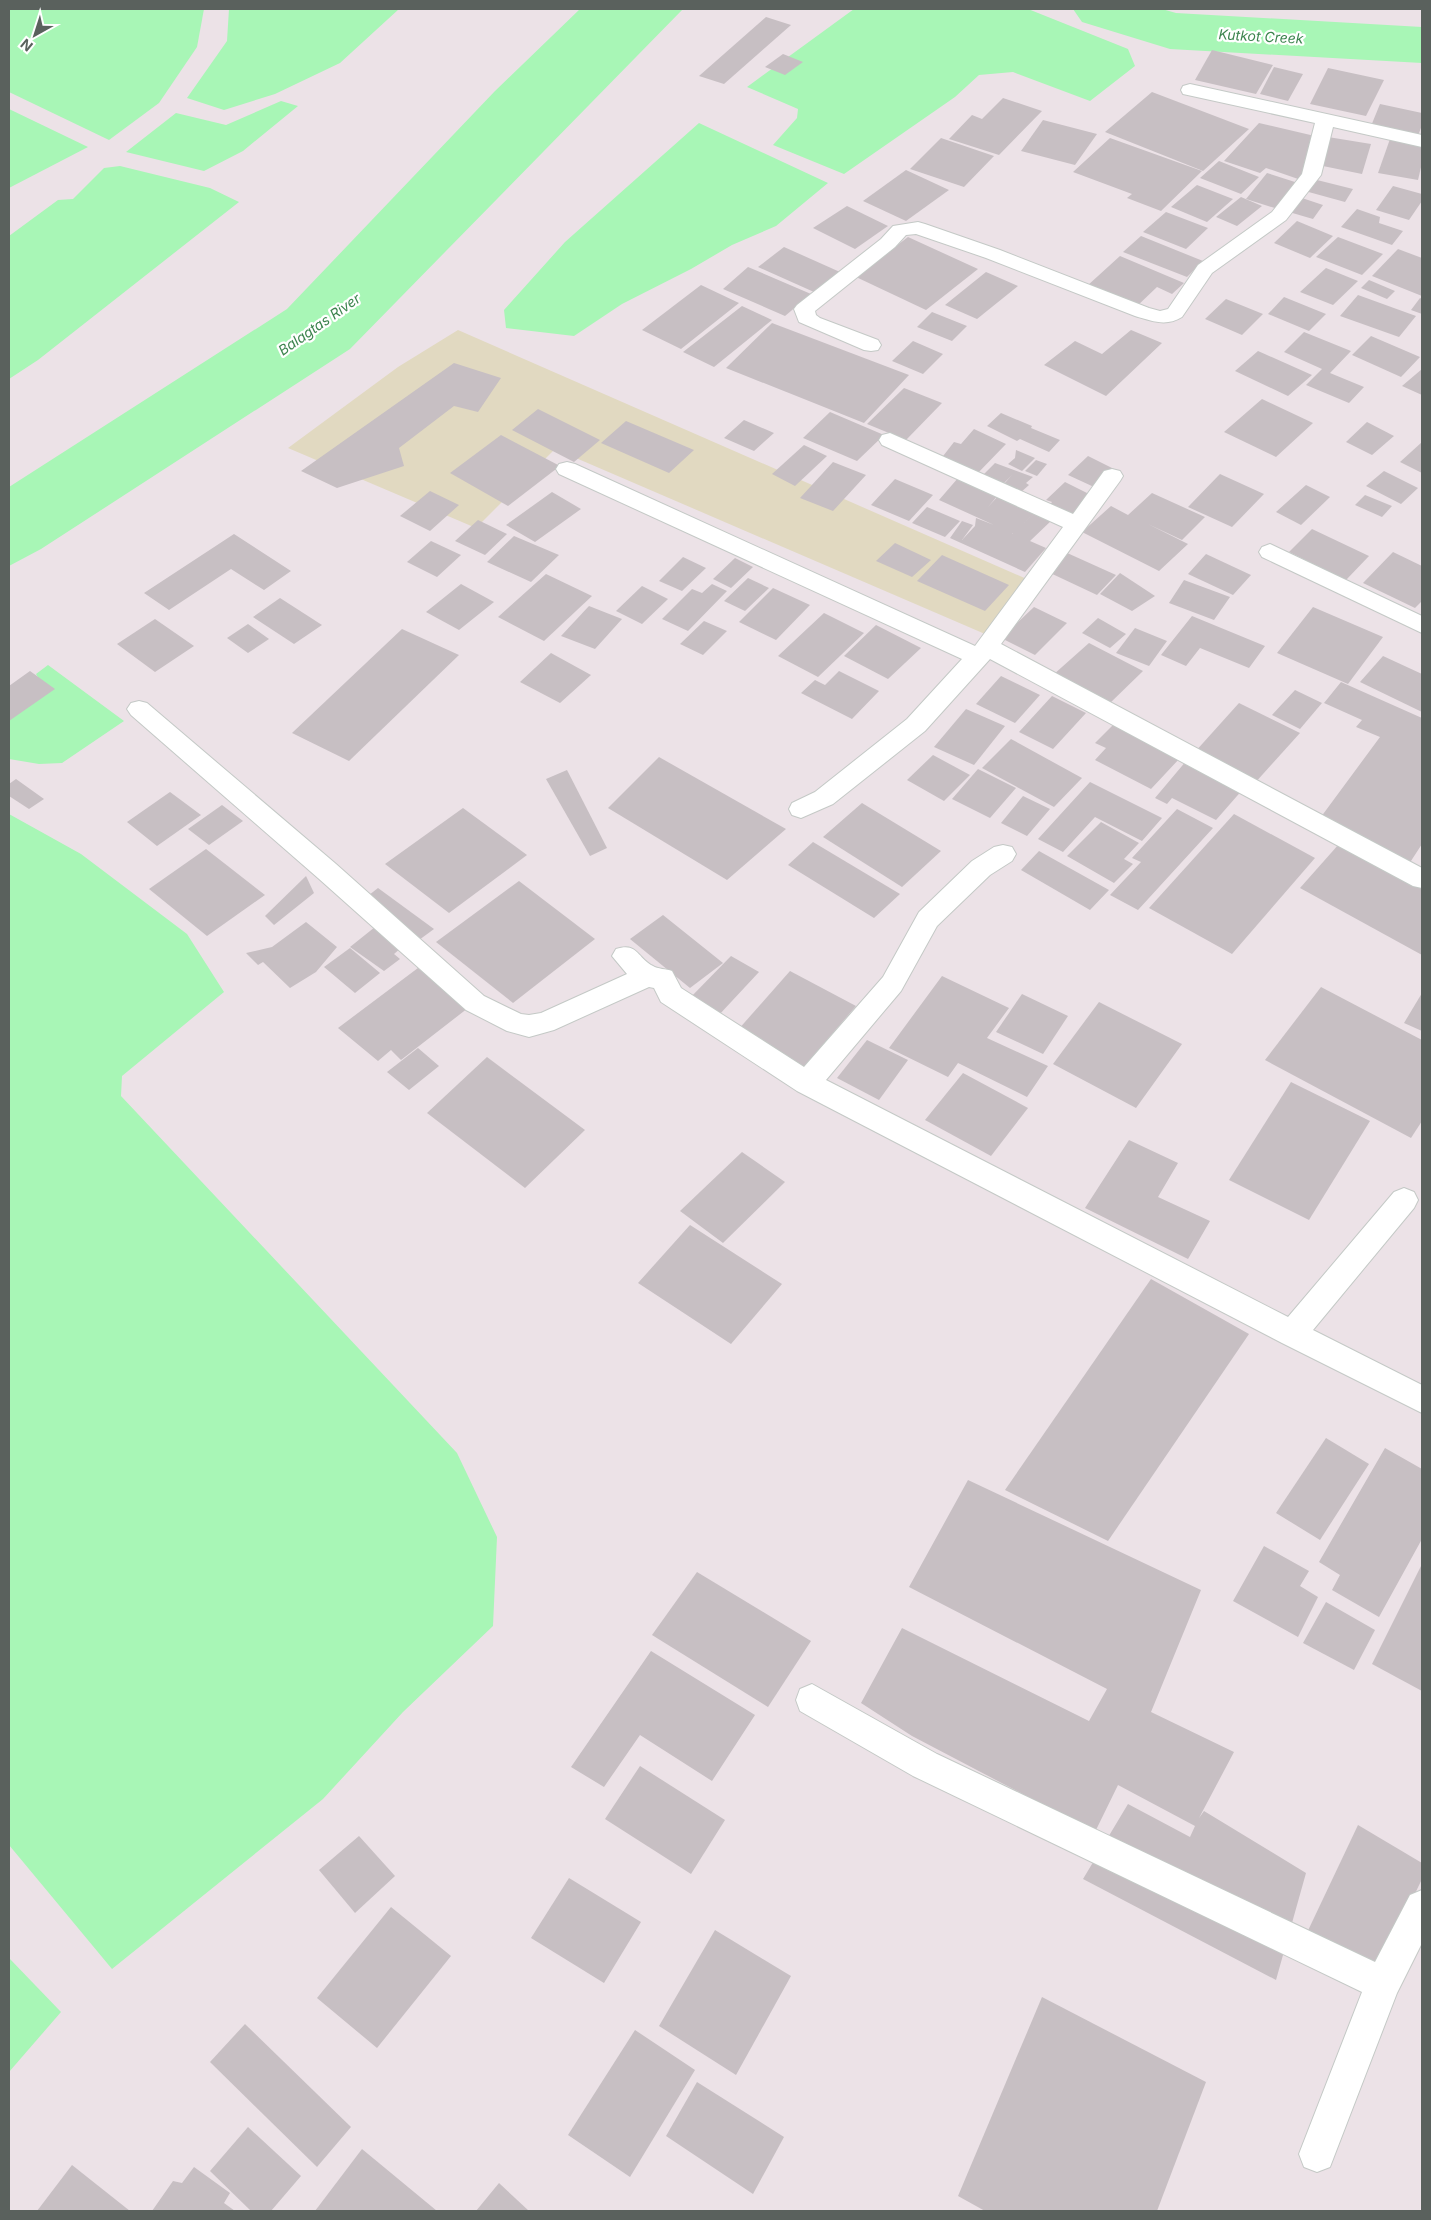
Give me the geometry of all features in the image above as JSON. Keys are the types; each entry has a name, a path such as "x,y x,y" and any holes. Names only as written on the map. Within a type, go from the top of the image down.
{"street":[{"path":"1190,90 1422,141"},
{"path":"871,345 813,322 806,318 804,309 900,230 918,228 948,240 994,254 1142,312 1168,317 1175,313 1206,269 1279,216 1311,175 1326,119"},
{"path":"890,440 1076,524"},
{"path":"567,469 983,652 1422,879"},
{"path":"801,810 824,798 916,725 983,652 1112,476"},
{"path":"1270,552 1422,625"},
{"path":"139,709 327,871 429,964 475,1003 516,1024 529,1026 545,1023 647,977 663,978 670,995 806,1083 1422,1400"},
{"path":"806,1083 892,984 928,919 980,868 1002,854"},
{"path":"625,956 647,977"},
{"path":"1292,1334 1404,1200"},
{"path":"812,1700 925,1765 1383,1984"},
{"path":"1317,2154 1383,1984 1422,1907"}],"shaded area":[{"path":"458,330 1029,580 985,634 555,449 476,528 288,448 398,367"}],"water":[{"path":"9,9 204,9 197,47 159,103 109,140 9,92"},
{"path":"229,9 399,9 340,63 275,94 224,110 187,98 227,41"},
{"name":"Balagtas River","path":"580,9 683,9 350,349 41,549 9,566 9,487 287,309 495,91"},
{"path":"854,9 1028,9 1128,49 1135,66 1090,101 1013,72 979,75 955,97 844,174 773,145 797,118 798,109 747,87"},
{"path":"281,101 298,106 243,151 204,171 126,152 176,113 226,125"},
{"path":"9,109 88,147 9,188"},
{"path":"699,123 828,183 776,226 732,245 691,269 622,304 574,336 506,328 504,310 565,242"},
{"path":"120,166 210,188 239,202 38,360 9,379 9,236 58,200 73,199 104,168"},
{"path":"48,665 124,721 62,763 39,764 9,759 9,711 15,707 9,700 40,681 36,674"},
{"path":"9,814 81,854 187,934 224,992 122,1076 121,1096 457,1453 497,1537 493,1626 403,1712 323,1799 112,1969 9,1845"},
{"path":"9,1958 61,2012 9,2072"}],"building":[{"path":"766,17 791,25 724,84 699,76"},
{"path":"1212,50 1273,65 1256,94 1195,80"},
{"path":"783,54 803,62 785,75 765,67"},
{"path":"1274,67 1303,74 1288,101 1260,94"},
{"path":"1328,68 1384,80 1366,116 1310,104"},
{"path":"1152,92 1249,129 1203,171 1105,132"},
{"path":"1003,98 1042,111 999,155 949,139 972,115 982,119"},
{"path":"1380,104 1422,113 1422,125 1418,136 1371,126"},
{"path":"1043,120 1097,134 1075,165 1021,151"},
{"path":"1259,123 1319,137 1301,180 1266,168 1260,173 1224,161"},
{"path":"1328,137 1371,144 1362,174 1318,165"},
{"path":"941,138 994,156 964,187 910,169"},
{"path":"1110,138 1202,171 1161,211 1127,198 1132,194 1073,172"},
{"path":"1390,139 1422,145 1422,163 1418,180 1378,173"},
{"path":"1219,161 1259,177 1241,194 1200,178"},
{"path":"906,170 949,190 906,221 863,201"},
{"path":"1267,173 1298,183 1278,209 1246,199"},
{"path":"1313,179 1353,189 1345,202 1305,191"},
{"path":"1197,185 1233,199 1207,222 1171,207"},
{"path":"1393,186 1422,194 1422,201 1409,220 1376,210"},
{"path":"1241,197 1262,206 1237,226 1216,217"},
{"path":"1299,197 1323,205 1313,219 1289,212"},
{"path":"847,206 888,226 855,249 813,228"},
{"path":"1357,209 1380,217 1379,223 1403,231 1392,245 1341,227"},
{"path":"1166,212 1208,228 1186,249 1143,232"},
{"path":"1297,221 1333,236 1310,258 1274,243"},
{"path":"1141,236 1203,261 1187,277 1123,252"},
{"path":"908,237 978,269 926,310 856,277"},
{"path":"1338,237 1383,254 1362,275 1316,257"},
{"path":"784,247 840,272 814,292 758,267"},
{"path":"1398,249 1422,258 1422,296 1372,276"},
{"path":"1120,256 1184,283 1172,294 1157,287 1136,307 1087,286"},
{"path":"748,267 811,294 785,316 723,289"},
{"path":"1326,268 1358,281 1333,305 1300,292"},
{"path":"986,272 1018,286 977,319 945,305"},
{"path":"1369,280 1395,291 1387,299 1361,288"},
{"path":"701,285 739,303 681,349 642,330"},
{"path":"1358,295 1416,316 1399,337 1340,316"},
{"path":"1284,297 1326,314 1309,331 1268,314"},
{"path":"1420,298 1422,299 1422,314 1411,310"},
{"path":"1226,299 1263,314 1242,335 1205,319"},
{"path":"742,306 772,320 714,367 683,352"},
{"path":"932,312 967,326 952,341 917,327"},
{"path":"772,323 909,375 864,423 726,368"},
{"path":"1131,330 1162,343 1106,396 1044,365 1075,341 1102,354"},
{"path":"1304,332 1351,351 1330,373 1364,387 1349,403 1306,385 1322,369 1284,352"},
{"path":"1371,336 1420,357 1401,377 1352,355"},
{"path":"913,341 943,354 923,374 892,361"},
{"path":"1258,351 1312,375 1288,396 1235,371"},
{"path":"454,363 501,378 478,412 454,406 399,448 404,466 337,488 301,471"},
{"path":"1422,369 1422,395 1402,386"},
{"path":"904,388 942,403 906,440 867,424"},
{"path":"1262,399 1313,423 1276,457 1224,432"},
{"path":"538,409 600,440 574,462 512,430"},
{"path":"830,412 884,435 857,461 803,438"},
{"path":"1001,413 1060,440 1049,452 1020,439 1017,441 987,426"},
{"path":"744,420 774,433 754,451 724,438"},
{"path":"626,421 694,450 669,473 601,443"},
{"path":"1367,422 1394,436 1372,455 1346,442"},
{"path":"974,429 1006,444 975,476 940,460 954,442 961,444"},
{"path":"501,435 560,466 508,506 450,473"},
{"path":"1422,442 1422,473 1400,462"},
{"path":"804,445 827,456 795,486 772,474"},
{"path":"1016,450 1035,458 1022,471 1008,464 1015,458"},
{"path":"1088,456 1114,469 1094,487 1068,475"},
{"path":"1036,460 1047,464 1037,476 1025,471"},
{"path":"833,462 866,475 833,511 800,498"},
{"path":"995,463 1033,477 1026,483 1029,485 1020,493 1003,485 1012,475 1002,485 982,476"},
{"path":"1384,471 1418,488 1401,504 1366,486"},
{"path":"1220,474 1264,494 1232,527 1188,507"},
{"path":"958,478 998,495 988,507 999,495 1037,511 1012,534 1036,512 1052,520 1030,541 1046,548 1025,572 950,538 962,521 973,525 962,540 975,526 976,518 994,525 939,500"},
{"path":"895,479 933,495 909,521 871,505"},
{"path":"1065,482 1091,495 1071,516 1049,506 1052,502 1046,500"},
{"path":"1306,485 1330,497 1301,525 1276,512"},
{"path":"430,491 459,505 430,531 400,516"},
{"path":"552,492 581,509 535,542 506,525"},
{"path":"1152,493 1205,517 1182,540 1148,524 1188,544 1159,571 1082,532 1111,506 1128,515"},
{"path":"1365,495 1392,506 1382,517 1355,505"},
{"path":"927,507 960,521 945,537 912,523"},
{"path":"478,520 507,534 485,555 455,541"},
{"path":"1312,529 1369,556 1346,580 1289,552"},
{"path":"234,534 291,571 264,590 231,569 169,610 144,593"},
{"path":"514,536 559,555 531,582 487,562"},
{"path":"431,541 461,555 437,577 407,562"},
{"path":"895,543 931,560 912,577 876,561"},
{"path":"1065,552 1116,575 1097,595 1046,571"},
{"path":"1393,552 1422,566 1422,601 1415,608 1363,583"},
{"path":"1206,554 1251,575 1233,595 1188,574"},
{"path":"942,555 1009,585 985,611 917,581"},
{"path":"683,557 706,568 682,591 659,581"},
{"path":"735,558 753,567 731,588 713,579"},
{"path":"1120,573 1155,596 1132,611 1100,594"},
{"path":"546,574 592,596 544,641 498,617"},
{"path":"748,578 769,588 745,611 724,601"},
{"path":"1184,580 1230,597 1214,620 1169,603"},
{"path":"461,584 494,602 459,630 426,612"},
{"path":"712,584 727,591 688,631 662,619 692,589 702,593"},
{"path":"642,586 668,599 642,624 616,611"},
{"path":"773,588 810,605 776,640 739,622"},
{"path":"280,598 322,625 294,644 253,617"},
{"path":"589,606 622,619 595,649 561,636"},
{"path":"1034,607 1067,623 1035,655 1001,638"},
{"path":"1313,607 1383,637 1348,684 1277,653"},
{"path":"824,613 864,633 818,677 778,656"},
{"path":"1192,616 1265,646 1249,668 1200,648 1186,666 1161,655"},
{"path":"1098,618 1126,634 1110,648 1082,633"},
{"path":"155,619 194,646 155,672 117,644"},
{"path":"704,621 727,631 703,655 680,644"},
{"path":"248,624 269,639 248,653 227,638"},
{"path":"876,625 921,648 888,679 844,656"},
{"path":"1135,628 1167,641 1149,666 1116,653"},
{"path":"402,629 459,655 349,761 292,733"},
{"path":"1089,643 1143,671 1108,705 1053,675"},
{"path":"551,653 591,675 560,703 520,682"},
{"path":"1383,656 1422,674 1422,712 1360,682"},
{"path":"30,671 55,689 9,721 9,686"},
{"path":"839,671 879,691 852,719 801,693 815,680 825,685"},
{"path":"1001,676 1040,695 1015,723 976,704"},
{"path":"1341,682 1422,718 1422,844 1409,864 1318,821 1380,737 1356,727 1362,720 1324,703"},
{"path":"1295,690 1322,703 1300,729 1272,715"},
{"path":"1052,696 1086,713 1053,749 1019,732"},
{"path":"1239,703 1300,733 1254,784 1194,753"},
{"path":"966,709 1005,726 974,765 934,747"},
{"path":"1114,724 1180,758 1151,789 1095,760 1106,748 1095,743"},
{"path":"1011,739 1082,778 1054,807 982,768"},
{"path":"933,755 970,775 944,801 907,780"},
{"path":"659,757 786,829 727,880 608,808"},
{"path":"1187,760 1244,788 1216,820 1172,798 1167,804 1155,798"},
{"path":"978,769 1016,788 990,818 952,799"},
{"path":"567,770 607,848 590,856 546,779"},
{"path":"16,779 44,799 29,809 9,796 9,784"},
{"path":"1090,782 1162,818 1142,841 1095,817 1063,852 1038,839"},
{"path":"170,792 201,815 157,846 127,822"},
{"path":"1023,796 1050,809 1027,836 1001,823"},
{"path":"862,803 941,851 902,887 823,837"},
{"path":"222,805 243,821 209,845 188,829"},
{"path":"463,808 527,855 449,913 385,864"},
{"path":"1177,809 1213,828 1138,910 1110,895 1141,862 1132,858"},
{"path":"1234,814 1315,858 1232,954 1149,908"},
{"path":"1101,822 1139,843 1124,859 1133,864 1114,883 1067,856"},
{"path":"813,842 900,894 874,918 788,865"},
{"path":"1339,844 1422,889 1422,955 1300,888"},
{"path":"206,849 265,895 207,936 149,889"},
{"path":"1039,851 1109,890 1090,910 1021,870"},
{"path":"306,876 314,893 274,925 265,916"},
{"path":"519,881 595,939 513,1003 436,942"},
{"path":"378,888 434,929 419,940 364,899"},
{"path":"663,915 723,963 690,988 630,939"},
{"path":"306,922 337,947 316,972 290,988 263,962 258,965 246,953 272,947"},
{"path":"375,927 402,947 394,954 400,959 384,971 350,947"},
{"path":"350,948 380,973 355,993 324,967"},
{"path":"731,956 759,972 718,1016 689,999"},
{"path":"418,968 468,1008 401,1060 391,1050 378,1061 338,1028"},
{"path":"790,971 856,1006 803,1068 737,1031"},
{"path":"942,976 1009,1008 987,1038 1048,1066 1027,1097 958,1063 948,1077 889,1048"},
{"path":"1321,987 1422,1040 1422,1121 1411,1138 1265,1060"},
{"path":"1422,993 1422,1031 1404,1023"},
{"path":"1022,994 1068,1016 1043,1054 996,1032"},
{"path":"1099,1002 1182,1044 1136,1108 1053,1064"},
{"path":"867,1040 908,1060 879,1100 837,1078"},
{"path":"418,1048 439,1066 409,1090 387,1072"},
{"path":"487,1057 585,1130 525,1188 427,1113"},
{"path":"963,1073 1028,1108 991,1156 925,1120"},
{"path":"1291,1082 1370,1121 1309,1220 1229,1180"},
{"path":"1129,1140 1178,1163 1158,1197 1210,1221 1188,1259 1085,1208"},
{"path":"742,1152 785,1182 723,1243 680,1211"},
{"path":"690,1225 782,1284 731,1344 638,1283"},
{"path":"1151,1279 1249,1334 1108,1541 1005,1490"},
{"path":"1326,1438 1369,1464 1320,1540 1276,1513"},
{"path":"1385,1448 1422,1469 1422,1539 1379,1617 1332,1590 1340,1575 1319,1562"},
{"path":"968,1480 1201,1590 1151,1712 1234,1752 1199,1818 1204,1811 1306,1873 1276,1980 1083,1879 1128,1804 1190,1837 1195,1826 1118,1785 1095,1832 912,1736 861,1703 902,1628 1089,1721 1107,1689 909,1587"},
{"path":"1264,1546 1309,1571 1300,1586 1318,1597 1298,1637 1233,1601"},
{"path":"1422,1564 1422,1691 1372,1664"},
{"path":"697,1572 811,1641 768,1707 652,1635"},
{"path":"1326,1602 1375,1630 1354,1670 1303,1643"},
{"path":"651,1651 755,1715 712,1781 640,1735 604,1787 571,1767"},
{"path":"640,1766 725,1820 691,1874 605,1819"},
{"path":"1358,1825 1422,1863 1422,1879 1374,1979 1304,1939"},
{"path":"359,1836 395,1876 355,1913 319,1870"},
{"path":"569,1878 641,1922 604,1983 531,1938"},
{"path":"391,1907 451,1956 377,2048 317,1998"},
{"path":"715,1930 791,1976 736,2075 659,2026"},
{"path":"1042,1997 1206,2082 1157,2211 985,2211 958,2196"},
{"path":"245,2024 351,2127 317,2167 210,2062"},
{"path":"635,2030 695,2070 630,2177 568,2135"},
{"path":"697,2082 784,2137 753,2194 666,2136"},
{"path":"248,2127 301,2176 271,2211 251,2211 210,2171"},
{"path":"362,2149 437,2211 315,2211"},
{"path":"72,2165 130,2211 37,2211"},
{"path":"194,2167 230,2193 224,2203 235,2211 152,2211 173,2181 182,2183"},
{"path":"499,2183 529,2211 476,2211"}],"waterway":[{"name":"Kutkot Creek","path":"1103,9 1170,31 1422,45"}]}
